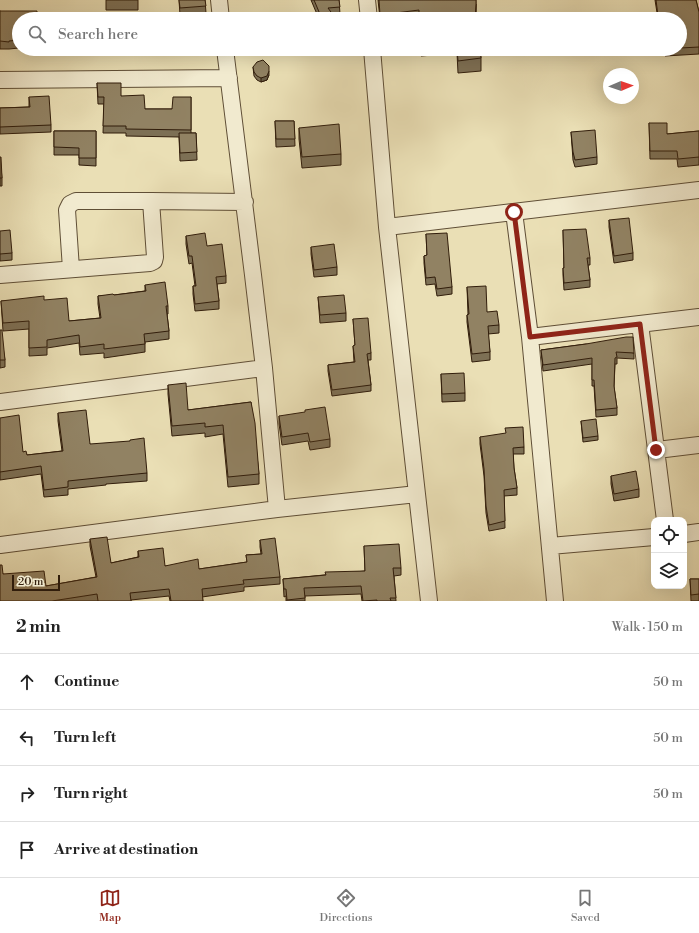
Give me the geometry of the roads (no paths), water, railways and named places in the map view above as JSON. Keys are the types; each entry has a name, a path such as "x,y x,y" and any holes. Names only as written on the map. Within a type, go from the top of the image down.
{"street":[{"path":"219,0 220,12"},
{"path":"367,0 368,12"},
{"path":"226,56 245,202 264,368 277,509"},
{"path":"373,56 387,227 429,601"},
{"path":"0,80 229,78"},
{"path":"387,227 699,190"},
{"path":"70,269 67,210 70,204 76,201 245,202"},
{"path":"0,275 150,263 154,261 155,257 151,201"},
{"path":"514,212 530,337 555,601"},
{"path":"530,337 699,317"},
{"path":"640,324 665,517"},
{"path":"0,402 264,368"},
{"path":"656,450 699,445"},
{"path":"0,545 277,509 417,494"},
{"path":"687,534 699,532"},
{"path":"550,546 651,537"}]}
